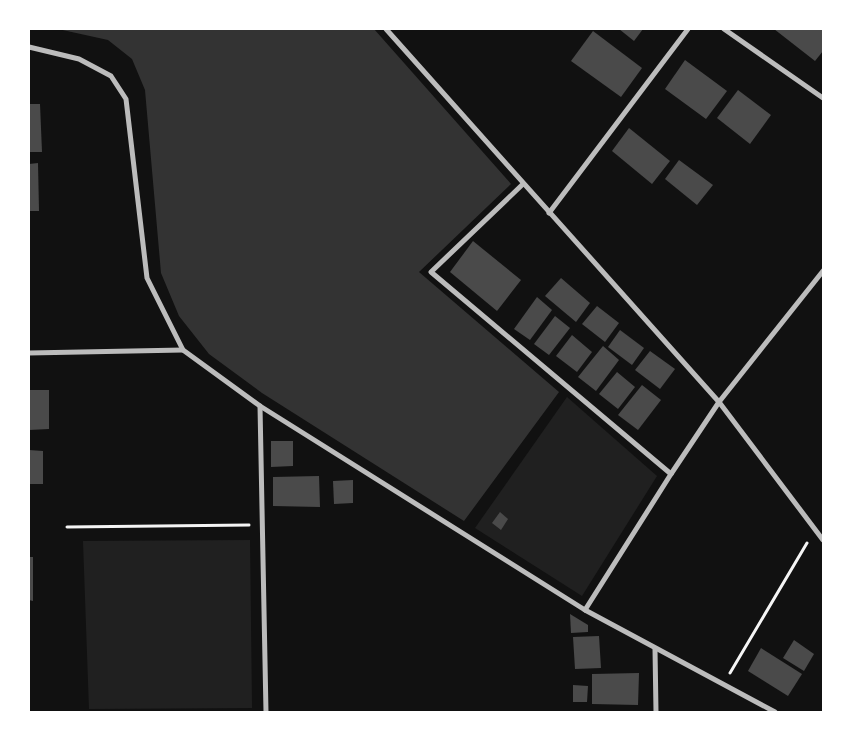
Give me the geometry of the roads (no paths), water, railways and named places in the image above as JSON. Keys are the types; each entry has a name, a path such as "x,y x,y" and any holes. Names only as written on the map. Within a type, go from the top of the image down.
{"street":[{"path":"386,29 719,402 823,540"},
{"path":"550,213 688,29"},
{"path":"724,29 823,98"},
{"path":"29,47 79,59 112,76 126,99 147,278 183,350 260,406 586,610 774,712"},
{"path":"524,184 431,272 671,474"},
{"path":"586,610 671,474 719,402 823,271"},
{"path":"29,353 183,350"},
{"path":"260,406 266,712"},
{"path":"655,649 656,712"}]}
